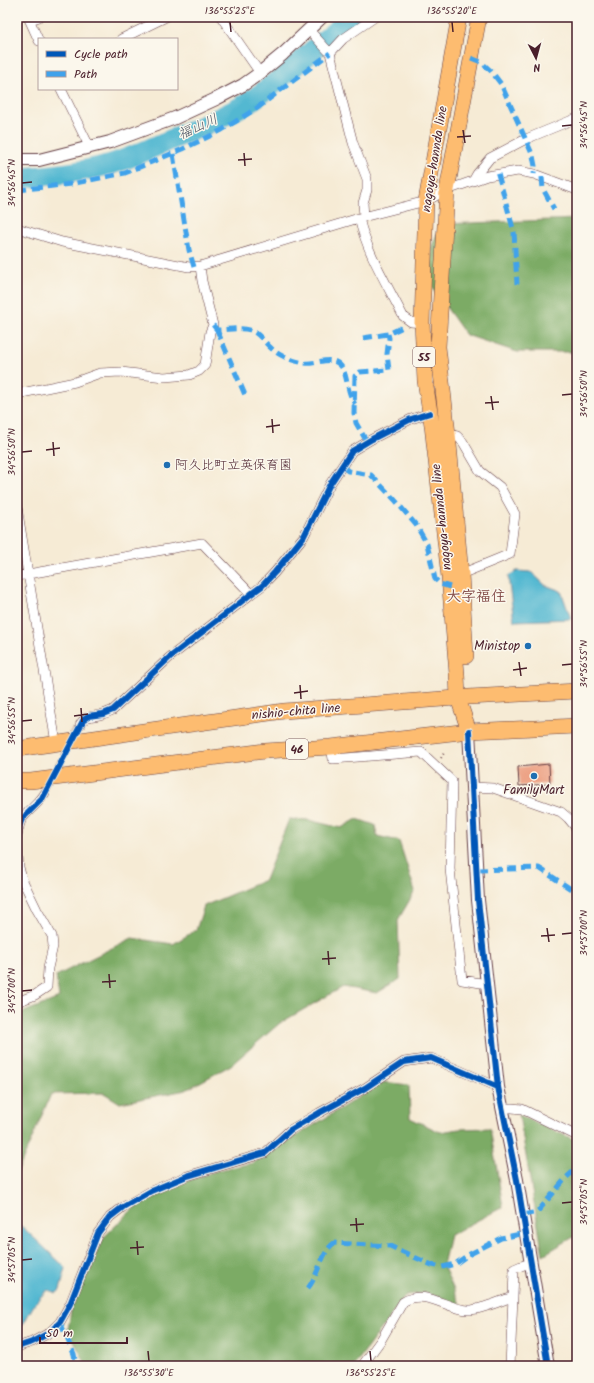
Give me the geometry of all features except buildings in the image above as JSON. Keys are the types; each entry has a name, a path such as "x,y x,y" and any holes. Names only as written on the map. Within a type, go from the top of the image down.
{"main road":[{"name":"nagoya-hannda line","path":"459,17 426,201 422,324 425,381 449,577 458,674 464,698 469,731"},
{"name":"nagoya-hannda line","path":"464,698 461,574 438,347 447,190 479,17"},
{"name":"nishio-chita line","path":"17,749 284,711 577,691"},
{"name":"46","path":"17,781 31,781 265,751 331,747 469,731 577,726"}],"street":[{"path":"38,39 29,18 39,17"},
{"path":"123,38 166,17"},
{"path":"221,17 260,73"},
{"path":"17,160 38,160 90,148 175,118 243,85 312,33 322,17"},
{"path":"328,52 375,17"},
{"path":"312,33 328,52 353,143 367,179 367,190 363,203 361,229 371,253 403,316 411,322 422,324"},
{"path":"61,90 90,148"},
{"path":"473,181 490,158 526,139 577,118"},
{"path":"17,228 62,242 189,267 200,266 361,218 426,201 447,190 486,176 518,171 534,174 577,190"},
{"path":"17,394 75,382 100,373 121,372 164,377 189,375 199,371 205,365 210,332 213,325 202,281 200,266"},
{"path":"80,725 88,716 103,714 113,710 170,657 262,586 304,536 330,484 352,451 411,419 430,413"},
{"path":"448,434 457,436 463,442 480,471 500,487 515,514 510,554 461,574"},
{"path":"17,507 56,743"},
{"path":"17,576 202,544 251,594"},
{"path":"469,731 478,900 498,1087 531,1263 548,1366"},
{"path":"331,747 333,759 421,752 452,781 450,869 462,980 487,984"},
{"path":"473,787 493,788 561,812 577,829"},
{"path":"17,837 22,819 42,799 45,793"},
{"path":"17,847 22,879 52,936 53,946 48,968 47,987 35,995 17,1002"},
{"path":"17,1347 32,1342 49,1333 60,1322 70,1304 98,1234 110,1217 123,1207 151,1192 187,1176 265,1153 290,1130 365,1088 404,1062 431,1058 498,1087"},
{"path":"503,1108 522,1109 577,1136"},
{"path":"510,1366 514,1269 531,1263"},
{"path":"362,1366 381,1340 403,1302 408,1299 425,1297 453,1307 469,1310 513,1297"}],"green space":[{"path":"577,219 577,352 517,352 466,335 431,286 431,248 436,236 444,224"},
{"path":"289,819 308,820 341,828 357,819 375,825 377,836 399,841 415,891 398,920 400,979 377,993 343,987 280,1023 231,1065 186,1090 120,1103 104,1093 51,1094 17,1173 17,1015 59,998 56,976 132,938 173,944 196,930 204,906 265,880"},
{"path":"383,1082 409,1085 410,1118 440,1132 459,1129 490,1128 503,1207 450,1235 443,1265 460,1304 424,1293 406,1295 354,1366 87,1366 68,1330 72,1304 104,1237 134,1208 187,1181 219,1170 253,1163"},
{"path":"519,1115 577,1141 577,1235 543,1255"}],"water":[{"path":"517,571 531,572 545,585 561,591 571,619 514,621 508,576"},
{"path":"17,1222 66,1268 60,1290 57,1293 48,1290 45,1292 40,1297 23,1324 17,1329"}],"waterway":[{"name":"福山川","path":"17,178 74,172 114,163 217,119 249,102 263,92 353,17"}],"tunnel":[{"path":"45,793 80,725"}],"marked path":[{"path":"17,190 71,184 125,173 183,149 222,130 257,108 330,53"},
{"path":"471,58 481,62 491,71 501,84 533,156 535,166 534,174"},
{"path":"173,154 189,250 194,267"},
{"path":"498,174 514,232 517,284"},
{"path":"542,177 543,189 554,209"},
{"path":"213,325 217,330 242,329 253,331 259,335 274,351 295,361 308,363 328,360 336,362 343,368 350,394 355,404"},
{"path":"363,338 388,334 403,327"},
{"path":"217,330 245,395"},
{"path":"367,442 356,423 354,413 355,376 360,372 389,370 387,354 388,334"},
{"path":"342,466 348,471 371,475 395,500 416,525 427,544 435,579 440,584 450,587"},
{"path":"477,870 539,868 577,893"},
{"path":"523,1215 539,1210 566,1178 577,1168"},
{"path":"308,1288 315,1277 326,1252 334,1243 390,1246 432,1265 442,1267 455,1264 468,1255 501,1238 526,1233"},
{"path":"60,1322 74,1354 76,1366"}],"cycle path":[{"path":"17,837 22,819 42,799 84,719 88,716 103,714 113,710 170,657 262,586 304,536 330,484 352,451 411,419 430,413"},
{"path":"469,731 478,900 498,1087 517,1180 548,1366"},
{"path":"17,1347 32,1342 49,1333 60,1322 70,1304 98,1233 110,1217 123,1207 151,1191 187,1176 265,1153 290,1130 365,1088 404,1062 431,1058 498,1087"}],"place":[{"name":"阿久比町立英保育園","path":"167,465"},
{"name":"Ministop","path":"528,646"},
{"name":"FamilyMart","path":"534,776"}],"district":[{"name":"大字福住","path":"476,597"}]}
